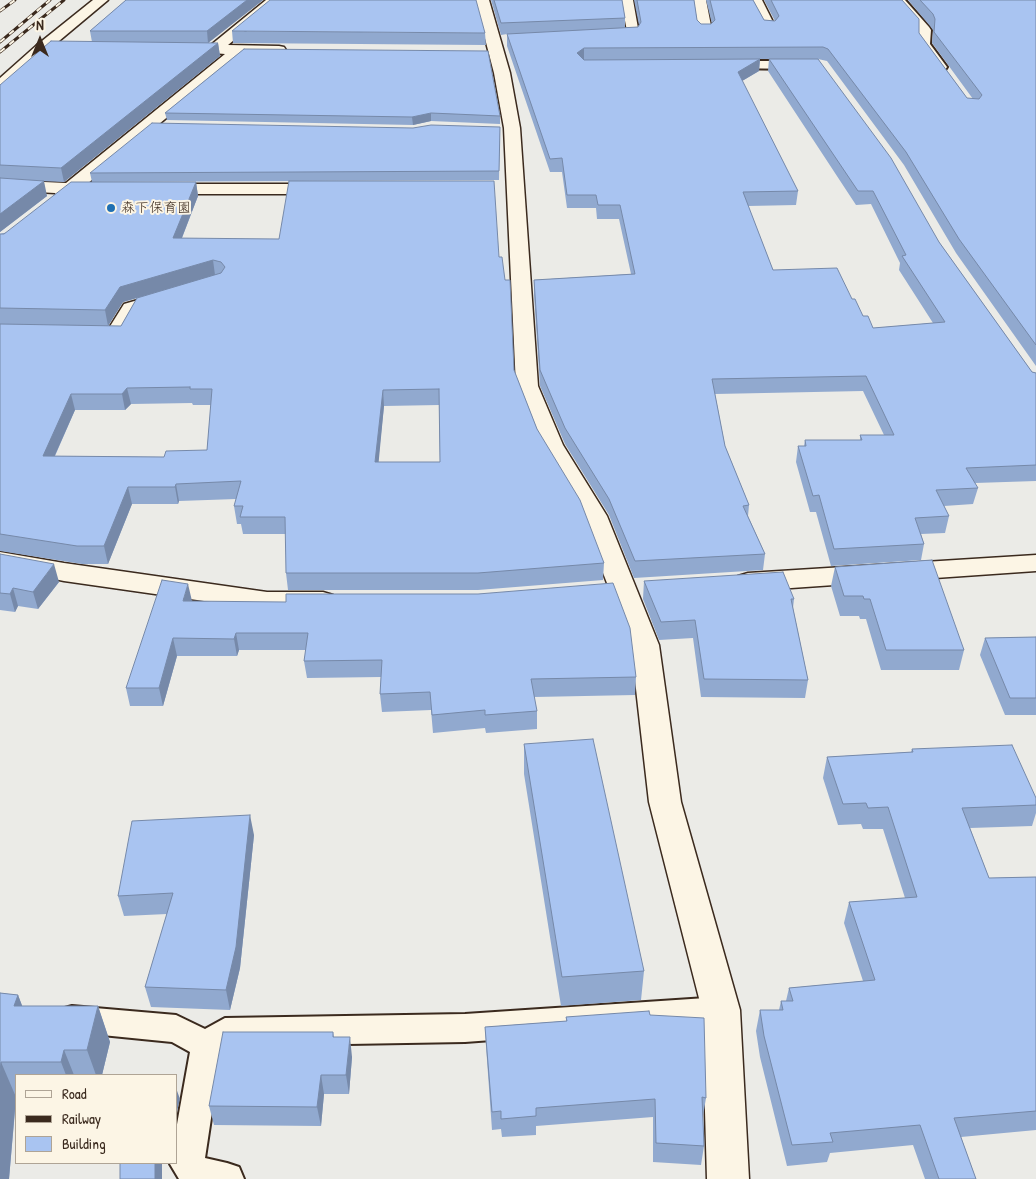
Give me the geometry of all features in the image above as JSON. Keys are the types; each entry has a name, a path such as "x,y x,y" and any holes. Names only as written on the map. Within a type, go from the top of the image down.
{"street":[{"path":"0,86 42,48 101,0"},
{"path":"213,49 275,0"},
{"path":"482,0 502,73 505,188 527,386 551,445 594,516 621,590 645,645 665,802 722,1010 728,1179"},
{"path":"698,0 705,30"},
{"path":"755,0 769,28"},
{"path":"42,48 89,48"},
{"path":"194,49 298,50"},
{"path":"46,208 239,50"},
{"path":"0,185 69,190 119,190"},
{"path":"138,189 346,188"},
{"path":"68,334 116,335 132,308 188,291"},
{"path":"0,560 64,572 267,601 344,601"},
{"path":"724,583 1036,563"}],"lane":[{"path":"593,36 633,34 627,0"},
{"path":"899,0 925,30 924,44 948,76"},
{"path":"716,65 811,65"},
{"path":"148,126 167,126"},
{"path":"227,1179 197,1174 187,1164 207,1045 225,1032 465,1028 722,1010"},
{"path":"40,1016 176,1029 207,1045"}],"building":[{"path":"126,0 247,0 207,31 90,31"},
{"path":"270,0 476,0 485,33 232,31"},
{"path":"494,0 622,0 625,18 501,23"},
{"path":"637,0 694,0 697,20 701,24 711,24 715,20 710,0 753,0 764,20 775,21 779,16 771,0 902,0 919,19 919,33 967,98 979,99 982,95 934,32 935,19 933,14 920,0 1036,0 1036,345 959,239 906,152 828,49 823,47 584,48 577,53 584,60 760,59 738,72 798,191 743,192 773,270 837,268 852,299 855,299 863,316 868,316 873,328 945,322 902,256 906,255 873,191 858,191 769,59 818,59 891,158 939,242 1032,372 1036,373 1036,465 966,468 978,488 936,490 949,516 915,518 924,544 834,549 819,495 813,496 798,446 806,446 805,440 862,440 860,435 894,435 866,376 712,379 725,446 749,505 743,506 765,554 635,561 609,499 565,428 540,370 534,280 635,274 620,205 598,205 596,195 567,195 562,158 550,159 507,34 638,27 641,22"},
{"path":"51,41 218,43 61,168 0,165 0,85"},
{"path":"244,49 488,51 500,116 431,113 412,117 165,113"},
{"path":"152,123 413,128 431,125 500,127 499,171 90,173"},
{"path":"0,178 44,181 0,214"},
{"path":"289,181 494,181 499,257 502,257 505,280 510,280 514,370 537,429 580,500 604,563 478,573 286,573 285,517 240,517 243,506 234,506 241,481 176,484 175,487 128,487 104,546 77,546 0,534 0,324 121,326 137,298 221,273 225,267 221,262 213,260 120,287 105,310 0,308 0,234 4,234 71,182 196,182 173,238 279,239","holes":["190,387 190,389 212,389 207,450 166,451 164,457 43,456 71,394 122,394 127,388","439,389 440,462 375,462 383,390"]},
{"path":"0,554 54,564 33,592 13,588 10,594 0,593"},
{"path":"932,560 964,650 886,650 870,599 864,599 863,596 844,596 835,567"},
{"path":"783,572 794,599 791,599 808,680 704,679 695,620 661,622 644,581"},
{"path":"162,580 188,584 183,601 286,602 286,594 478,594 613,583 630,628 636,677 531,679 537,711 485,715 485,710 432,715 430,692 380,694 382,660 304,661 308,633 236,633 234,639 173,638 159,688 126,688"},
{"path":"1036,637 1036,698 1010,698 985,638"},
{"path":"593,739 644,971 562,977 524,744"},
{"path":"1012,745 1036,798 1036,805 962,808 989,878 1036,877 1036,1111 954,1118 976,1179 939,1179 920,1125 830,1133 833,1142 792,1145 764,1036 760,1010 783,1010 781,1001 793,1001 789,988 875,980 849,902 917,897 888,807 868,808 866,803 843,804 827,757 913,752 912,749"},
{"path":"250,815 236,947 226,990 145,987 173,893 118,896 132,821"},
{"path":"0,993 18,995 14,1006 98,1006 87,1050 64,1050 61,1062 1,1062 0,1072"},
{"path":"649,1011 650,1015 704,1018 706,1098 702,1097 704,1146 656,1143 655,1099 536,1108 536,1116 501,1119 501,1111 492,1112 485,1027 567,1021 566,1017"},
{"path":"223,1032 333,1032 333,1037 350,1037 346,1075 321,1075 317,1107 209,1106"},
{"path":"120,1164 155,1164 155,1179 120,1179"}],"railway":[{"path":"0,11 15,0"},
{"path":"0,42 50,0"},
{"path":"0,52 64,0"}],"place":[{"name":"森下保育園","path":"111,208"}]}
